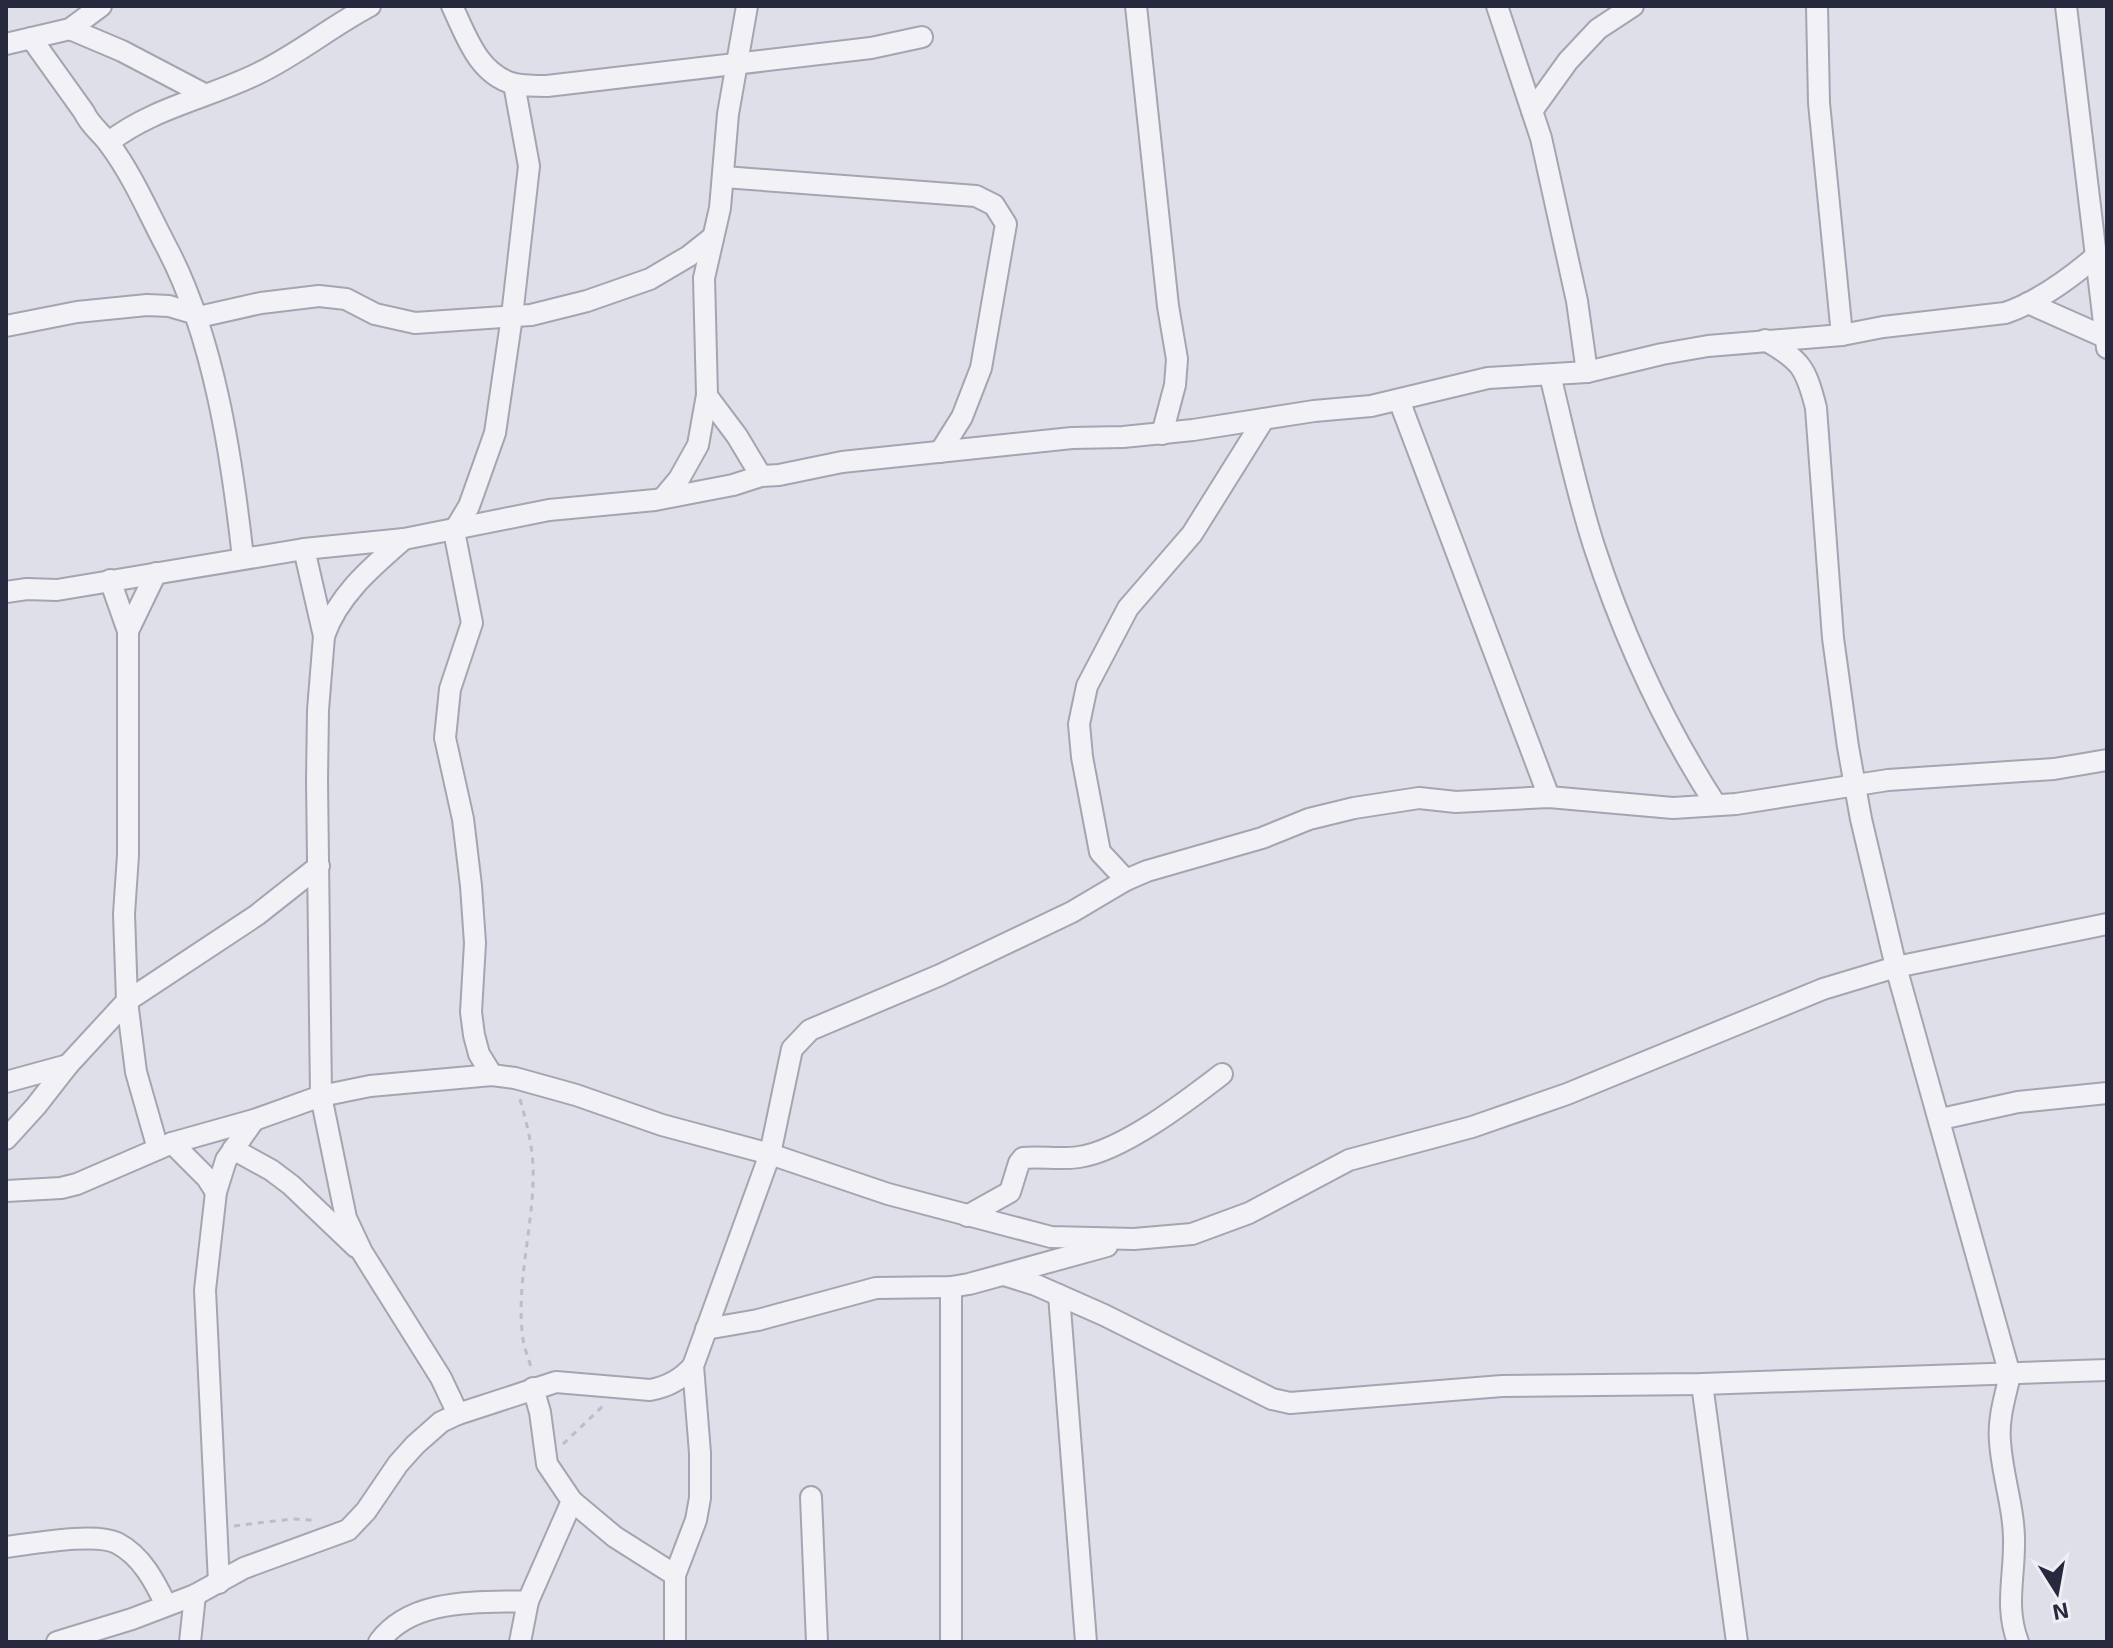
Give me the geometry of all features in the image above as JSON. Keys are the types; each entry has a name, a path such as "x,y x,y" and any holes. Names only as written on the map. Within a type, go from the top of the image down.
{"street":[{"path":"6,44 70,29 101,6"},
{"path":"109,142 129,126 260,72 370,6"},
{"path":"452,6 467,45 500,78 514,84 547,86 871,48 922,37"},
{"path":"664,497 679,479 698,445 707,396 704,278 724,177 728,114 747,6"},
{"path":"1136,6 1168,306 1177,359 1175,385 1162,434"},
{"path":"1497,6 1541,138 1577,301 1587,372"},
{"path":"1532,111 1568,61 1598,29 1633,6"},
{"path":"1817,6 1819,103 1842,335"},
{"path":"2066,6 2099,245 2107,341"},
{"path":"70,29 122,51 204,94"},
{"path":"31,38 84,112 90,126 109,142 167,247 186,289 224,422 243,558"},
{"path":"492,1075 479,1054 474,1035 471,1012 475,943 471,886 463,819 445,738 450,689 472,623 454,531 478,484 495,433 529,166 514,84"},
{"path":"724,177 976,196 994,205 1006,224 981,368 962,417 940,452"},
{"path":"6,326 77,312 147,305 169,306 194,316 217,314 261,303 319,296 346,299 375,314 407,322 544,313 650,279 689,256 713,237"},
{"path":"6,592 57,590 304,549 404,539 549,510 664,497 733,485 761,476 842,462 1072,438 1162,434 1399,400 1488,378 1587,372 1685,349 1842,335 1883,327 2005,313 2070,277 2099,245"},
{"path":"2028,303 2107,341"},
{"path":"1765,340 1797,359 1816,408 1833,638 1861,819 1896,967 1941,1119 2010,1375 1999,1420 2014,1543 2009,1603 2018,1642"},
{"path":"1550,375 1595,547 1630,645 1673,734 1716,805"},
{"path":"707,396 737,436 761,476"},
{"path":"1399,400 1549,797"},
{"path":"1126,880 1100,852 1079,724 1087,686 1128,608 1192,534 1264,419"},
{"path":"324,636 352,589 404,539"},
{"path":"304,549 324,636 318,710 321,1096 346,1218 362,1252 441,1378 458,1414"},
{"path":"128,631 156,573"},
{"path":"110,580 128,631 128,855 124,914 127,1001 136,1072 165,1146 207,1178 216,1192"},
{"path":"57,1642 195,1595 244,1568 348,1530 415,1445 441,1422 458,1414 533,1388 567,1382 650,1390 662,1388 685,1375 693,1366 770,1154 792,1049 810,1030 940,975 1072,912 1126,880 1147,871 1262,838 1309,819 1385,802 1419,798 1456,802 1549,797 1662,808 1716,805 1908,778 2042,770 2107,760"},
{"path":"6,1139 127,1001 257,915 319,866"},
{"path":"6,1191 41,1190 77,1184 165,1146 254,1120 321,1096 370,1086 492,1075 515,1078 576,1095 662,1125 770,1154 888,1194 1051,1237 1134,1239 1192,1234 1249,1213 1349,1160 1567,1094 1777,1006 1896,967 2107,924"},
{"path":"6,1082 68,1065"},
{"path":"967,1216 1010,1192 1023,1158 1049,1160 1082,1157 1111,1147 1184,1103 1222,1074"},
{"path":"1941,1119 2018,1102 2107,1093"},
{"path":"219,1583 205,1290 216,1192 233,1149 254,1120"},
{"path":"233,1149 291,1185 362,1252"},
{"path":"706,1329 766,1318 876,1288 951,1287 1134,1239"},
{"path":"1004,1275 1059,1295 1272,1399 1290,1403 1502,1386 1702,1384 2107,1370"},
{"path":"951,1287 951,1642"},
{"path":"1059,1295 1086,1642"},
{"path":"675,1642 675,1575 696,1520 700,1498 698,1414 693,1366"},
{"path":"1702,1384 1737,1642"},
{"path":"533,1388 540,1412 547,1464 572,1501 615,1537 675,1575"},
{"path":"811,1497 817,1642"},
{"path":"520,1642 528,1601 572,1501"},
{"path":"6,1547 85,1539 115,1542 138,1558 166,1605"},
{"path":"190,1642 195,1595"},
{"path":"379,1642 397,1623 412,1615 449,1605 528,1601"}],"path":[{"path":"515,1078 533,1164 531,1220 521,1315 533,1388"},
{"path":"547,1464 574,1432 621,1388"},
{"path":"215,1529 291,1519 316,1521"}]}
